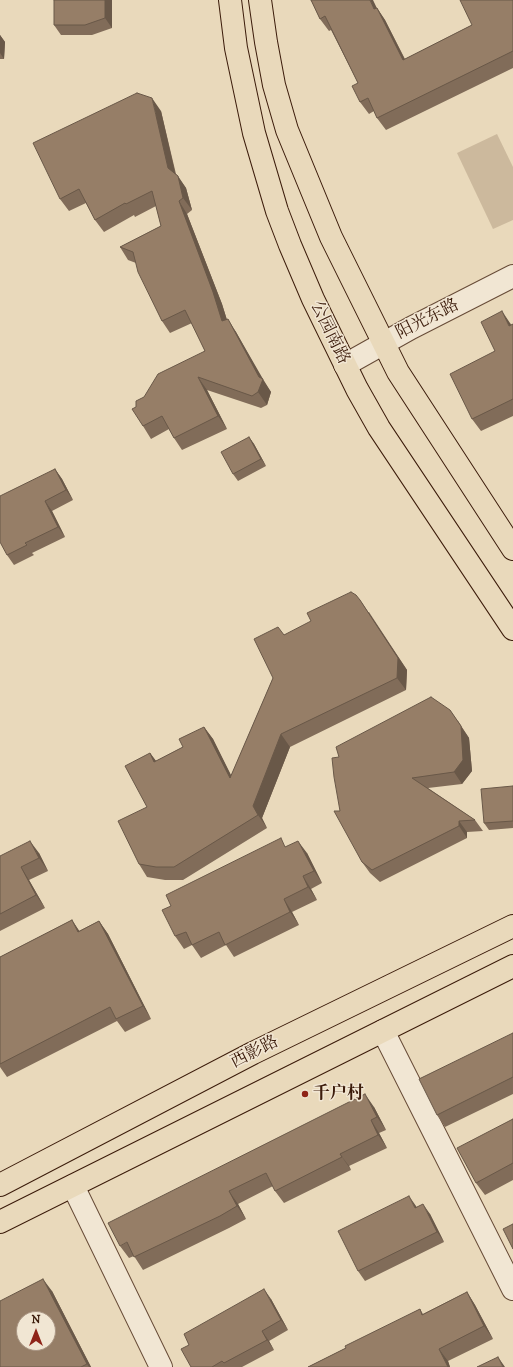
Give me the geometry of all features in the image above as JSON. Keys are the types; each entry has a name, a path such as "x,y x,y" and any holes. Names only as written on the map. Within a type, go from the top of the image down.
{"main road":[{"name":"公园南路","path":"230,0 236,48 254,133 277,211 307,286 344,365 379,428 513,630"},
{"path":"260,0 274,85 287,130 331,237 398,372 513,549"},
{"name":"西影路","path":"0,1185 253,1053 513,926"},
{"path":"0,1222 513,966"}],"street":[{"name":"阳光东路","path":"344,365 411,328 513,276"},
{"path":"383,1031 513,1289"},
{"path":"73,1186 161,1367"}],"shaded area":[{"path":"497,134 513,167 513,220 493,229 457,153"}],"building":[{"path":"54,0 105,0 105,18 85,25 54,25"},
{"path":"311,0 370,0 374,9 377,8 403,60 472,25 460,0 513,0 513,51 377,118 368,98 360,102 352,86 358,83 325,16 320,19"},
{"path":"137,93 152,98 168,168 178,176 183,198 179,201 213,292 222,321 228,319 259,377 263,379 258,392 252,396 198,377 218,416 174,438 162,416 143,426 132,409 136,407 136,401 144,397 158,374 205,351 185,310 162,321 138,272 133,252 120,247 161,226 152,191 126,204 125,203 95,220 79,189 60,199 33,143"},
{"path":"502,311 509,326 513,324 513,399 472,419 450,374 495,351 481,322"},
{"path":"249,437 261,459 233,474 221,452"},
{"path":"55,469 66,490 45,501 58,527 25,543 27,545 7,555 0,542 0,496"},
{"path":"351,592 360,600 398,658 397,678 281,734 253,806 258,815 174,867 156,867 139,864 118,821 147,807 125,766 150,753 154,762 183,747 179,739 204,727 230,778 273,678 254,639 278,627 284,635 311,621 307,613"},
{"path":"431,697 450,710 461,726 463,760 454,772 412,778 475,820 459,821 459,826 372,870 362,862 334,811 340,811 332,758 339,757 336,747"},
{"path":"513,786 513,821 484,823 481,789"},
{"path":"281,838 285,847 298,841 314,871 303,876 308,887 284,899 290,912 225,945 219,932 192,945 186,932 175,936 162,910 171,906 166,895"},
{"path":"30,841 39,858 21,867 36,895 0,914 0,856"},
{"path":"72,920 78,932 99,921 143,1006 116,1019 110,1007 0,1064 0,957"},
{"path":"513,1033 513,1077 437,1115 419,1079"},
{"path":"365,1094 377,1117 371,1120 378,1135 340,1154 342,1157 275,1191 266,1173 229,1191 237,1206 220,1216 134,1257 127,1242 120,1246 108,1223"},
{"path":"513,1119 513,1163 476,1183 457,1148"},
{"path":"409,1196 415,1208 423,1204 437,1232 358,1271 338,1231"},
{"path":"513,1224 513,1249 503,1229"},
{"path":"43,1279 87,1364 81,1367 0,1367 0,1301"},
{"path":"264,1289 281,1320 262,1331 267,1340 224,1363 222,1361 212,1367 191,1367 181,1349 189,1345 184,1334"},
{"path":"467,1292 484,1326 439,1349 448,1367 308,1367 346,1348 345,1346 420,1309 422,1315"},
{"path":"498,1357 503,1367 477,1367"}],"place":[{"name":"千户村","path":"305,1094"}]}
